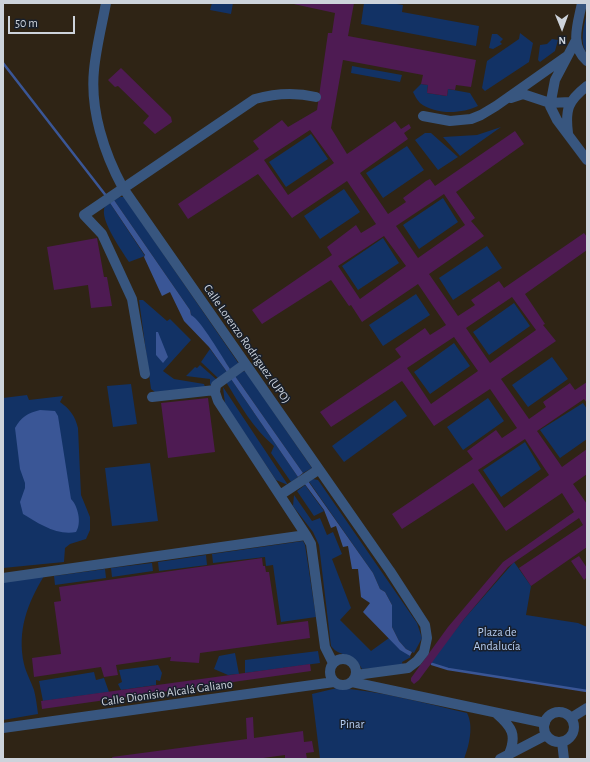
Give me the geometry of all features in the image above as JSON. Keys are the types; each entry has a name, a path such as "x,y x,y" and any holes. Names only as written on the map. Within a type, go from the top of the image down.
{"street":[{"name":"Calle Lorenzo Rodríguez (UPO)","path":"106,3 94,70 94,91 105,149 123,188 241,367 318,470 390,571 425,625 427,638 424,652 417,662 401,670 354,679"},
{"path":"582,3 575,42 566,56 555,80 550,106 557,120 587,160"},
{"path":"575,42 582,57 587,61"},
{"path":"423,116 441,121 459,121 481,115 502,102 566,56"},
{"path":"568,133 567,122 570,102 587,86"},
{"path":"145,374 132,299 102,234 84,215 255,99 271,95 294,94 316,97"},
{"path":"502,102 523,94 550,103 570,102"},
{"path":"241,367 216,385 215,390 218,402 311,544 325,647 333,663"},
{"path":"152,396 215,390"},
{"path":"280,495 318,470"},
{"path":"3,578 306,535"},
{"path":"354,679 355,666 349,660 341,659 333,663 329,671 334,682 344,686 354,679 497,714 545,723"},
{"name":"Calle Dionisio Alcalá Galiano","path":"3,728 334,682"},
{"path":"571,718 587,708"},
{"path":"558,712 571,718 574,728 573,733 566,740 562,742 552,740 546,735 544,729 545,723 549,716 558,712"},
{"path":"497,714 510,727 514,735 513,746 510,754"},
{"path":"500,759 546,735"},
{"path":"562,742 564,759"}],"shaded area":[{"path":"3,3 587,3 587,759 3,759"},
{"path":"114,200 190,310 191,315 211,339 230,369 227,372 209,347 184,321 170,292 162,296 144,257 145,255 110,203"},
{"path":"156,332 158,332 168,357 163,363 156,355"},
{"path":"235,376 303,473 298,477 231,379"},
{"path":"40,410 55,411 58,416 71,499 76,506 79,519 76,532 62,532 48,528 23,514 20,502 25,488 25,483 20,469 15,428 25,416"},
{"path":"308,481 373,573 380,589 385,592 392,605 392,627 399,641 406,649 412,652 410,656 400,650 363,612 370,603 361,597 358,569 352,569 348,546 343,547 336,526 331,528 324,510 304,483"}],"green space":[{"path":"212,3 233,3 231,14 210,10"},
{"path":"364,3 390,3 403,5 402,12 479,26 476,46 361,24"},
{"path":"587,13 587,53 583,44 583,39"},
{"path":"520,33 533,43 529,62 485,91 482,88 487,61 519,39"},
{"path":"492,34 497,34 503,39 500,42 502,44 493,49 489,48"},
{"path":"552,39 558,40 555,51 540,62 538,60 540,45 547,44"},
{"path":"352,66 402,75 400,82 351,73"},
{"path":"421,84 428,85 427,93 447,96 448,89 470,93 478,106 472,109 457,112 433,110 420,103 413,92"},
{"path":"501,127 460,156 443,137 477,135"},
{"path":"425,133 431,133 458,157 438,170 415,140"},
{"path":"311,134 328,159 286,187 269,162"},
{"path":"407,146 424,170 383,198 366,173"},
{"path":"344,189 360,212 320,239 304,216"},
{"path":"124,197 239,364 230,369 203,329 191,315 190,310 114,200"},
{"path":"443,198 458,222 419,249 403,225"},
{"path":"110,203 145,256 129,262 113,237 104,216 104,209"},
{"path":"383,238 399,263 358,290 342,266"},
{"path":"487,246 502,268 453,300 439,278"},
{"path":"416,294 430,315 383,346 369,325"},
{"path":"139,300 143,300 167,321 170,319 191,340 163,371 174,379 204,384 205,387 155,392 151,389"},
{"path":"514,303 530,326 489,355 473,332"},
{"path":"454,343 470,366 430,394 414,372"},
{"path":"210,349 227,372 218,378 201,362"},
{"path":"552,357 568,379 528,407 512,385"},
{"path":"200,365 217,380 210,385 210,379 186,376 195,367 197,368"},
{"path":"244,371 312,468 303,473 235,376"},
{"path":"231,379 298,477 291,482 271,453 274,446 253,424 226,382"},
{"path":"131,384 137,424 113,427 107,386"},
{"path":"223,387 288,485 276,480 225,404"},
{"path":"27,395 29,400 63,396 60,402 67,407 74,416 78,428 81,495 90,517 90,530 86,539 70,544 65,548 64,562 3,568 3,398"},
{"path":"488,398 504,421 463,450 447,427"},
{"path":"395,400 407,416 344,462 332,446"},
{"path":"583,403 587,409 587,439 560,458 540,430"},
{"path":"525,442 541,469 501,497 483,470"},
{"path":"150,463 158,521 112,526 105,468"},
{"path":"313,479 318,480 417,623 422,638 414,653 406,649 399,641 392,627 392,605 385,592 380,589 373,573 308,481"},
{"path":"305,485 324,511 314,516 297,491"},
{"path":"294,495 312,521 320,518 327,535 333,532 342,554 332,559 351,608 340,620 371,651 389,638 411,657 402,662 403,666 362,669 350,656 339,653 331,646 319,545 313,532 293,506"},
{"path":"303,541 305,545 316,617 281,622 273,565 266,566 265,557 213,563 212,554"},
{"path":"206,555 207,565 159,571 158,562"},
{"name":"Plaza de Andalucía","path":"514,562 531,586 526,615 578,623 587,627 587,691 448,669 430,663 464,619"},
{"path":"152,563 153,571 112,577 111,568"},
{"path":"105,569 106,578 55,585 54,576"},
{"path":"44,576 28,607 22,640 24,664 34,690 38,714 3,720 3,582"},
{"path":"318,651 320,663 245,673 245,660"},
{"path":"235,653 239,674 228,675 214,669 219,656"},
{"path":"158,665 162,673 160,681 156,680 156,685 121,690 118,684 122,682 119,670"},
{"path":"94,672 96,680 104,678 109,692 43,701 39,681"},
{"name":"Pinar","path":"337,688 419,701 467,713 470,730 468,748 464,759 320,759 312,694"}],"building":[{"path":"289,3 354,3 348,36 476,60 471,87 456,85 455,90 448,89 447,96 427,93 428,85 421,84 423,75 343,60 331,128 347,154 395,121 401,129 409,124 411,128 404,133 408,139 360,173 388,214 406,202 403,198 426,181 430,179 435,186 515,131 524,144 456,192 475,218 471,221 484,236 429,274 458,316 475,305 471,300 499,281 504,288 584,233 587,237 587,250 525,294 545,324 543,325 556,341 501,379 529,419 546,407 543,402 570,383 575,390 587,382 587,403 584,399 537,431 562,467 587,449 587,474 573,484 587,504 587,547 531,586 519,568 583,525 579,518 508,567 464,619 419,680 414,684 411,681 411,678 448,627 503,562 574,512 562,493 506,531 473,483 402,529 392,514 473,459 467,451 496,430 502,438 517,428 490,389 434,426 402,381 331,427 320,412 401,357 395,349 425,328 430,335 446,325 418,284 362,322 351,305 349,306 331,280 262,324 252,310 332,255 327,247 356,225 361,233 376,224 347,181 292,218 258,174 188,219 178,204 259,149 253,141 282,120 288,127 317,110 328,33 332,33 335,13","holes":["310,130 334,163 288,195 264,160","444,194 465,225 418,258 396,226","384,236 406,266 360,299 338,266","512,297 536,330 490,363 466,328","454,337 478,371 431,404 407,368","525,439 549,475 504,508 478,470"]},
{"path":"121,68 171,117 172,122 155,134 143,123 149,116 118,86 115,87 108,80"},
{"path":"97,238 104,277 107,277 112,306 91,308 88,285 54,290 47,247"},
{"path":"208,398 215,452 168,458 161,403"},
{"path":"579,556 587,568 587,577 584,580 571,561"},
{"path":"262,558 263,566 265,566 266,572 269,572 277,625 308,621 310,638 200,653 199,663 170,661 171,657 116,665 118,675 104,677 101,667 34,677 32,658 61,654 54,602 61,601 59,587"},
{"path":"310,664 311,671 42,709 41,701"},
{"path":"253,717 254,738 303,731 304,742 312,741 314,752 306,753 307,759 285,759 285,755 256,759 113,759 112,757 247,739 246,718"}],"waterway":[{"path":"3,63 107,197"},
{"path":"432,664 448,669 587,691"}]}
